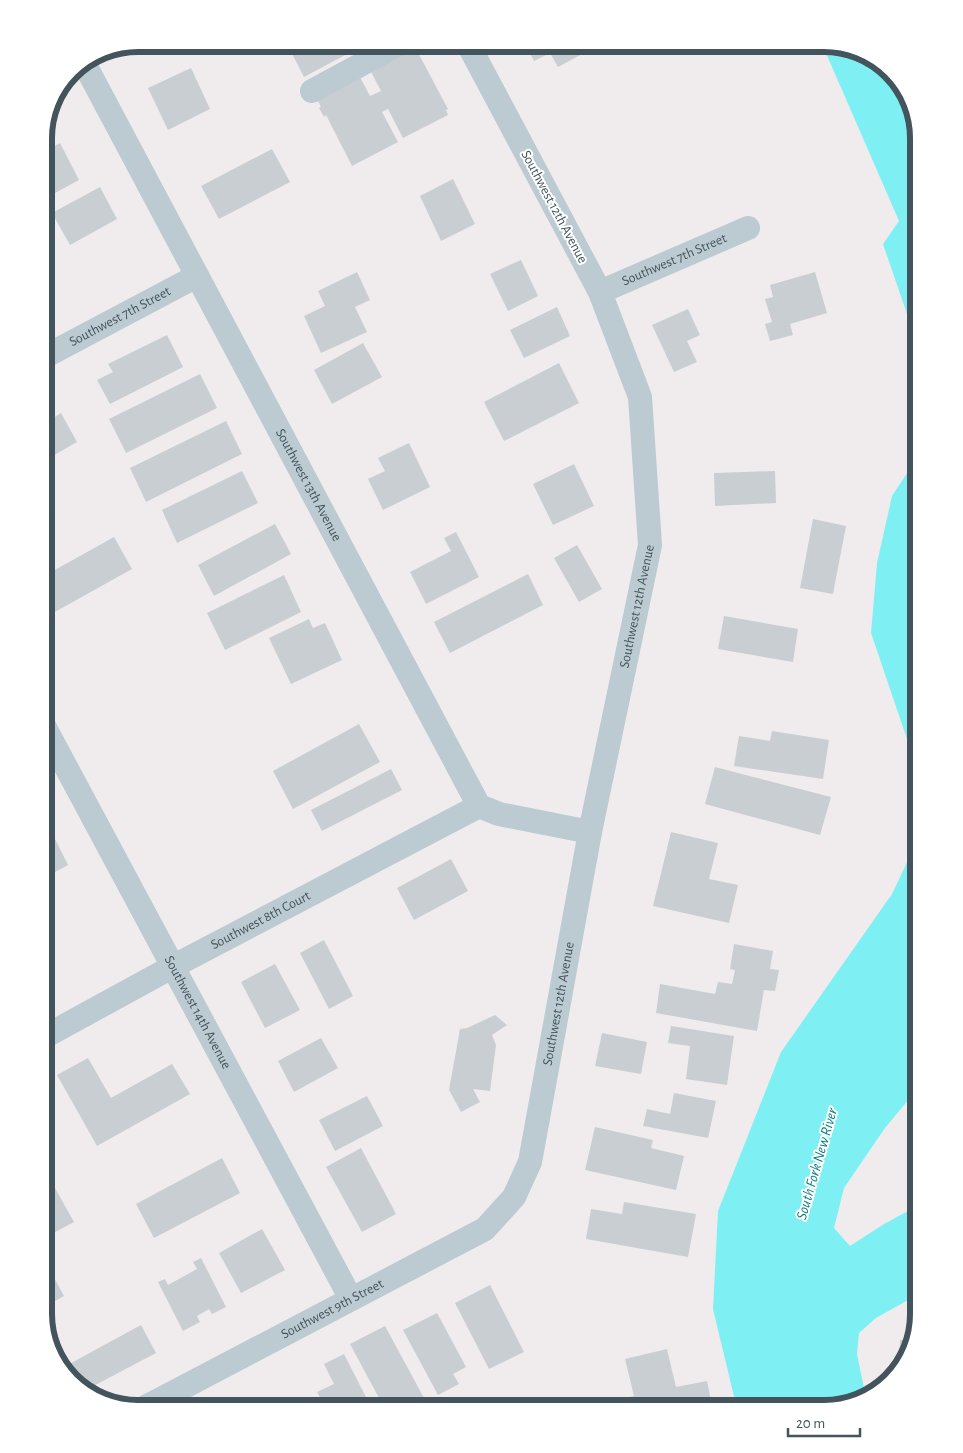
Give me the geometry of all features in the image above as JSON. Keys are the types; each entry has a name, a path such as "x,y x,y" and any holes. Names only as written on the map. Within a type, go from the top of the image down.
{"street":[{"path":"312,91 384,52"},
{"name":"Southwest 12th Avenue","path":"473,52 600,292 640,397 650,545 590,832 530,1162 514,1197"},
{"name":"Southwest 13th Avenue","path":"88,70 479,806"},
{"name":"Southwest 7th Street","path":"600,292 748,228"},
{"name":"Southwest 7th Street","path":"53,352 197,276"},
{"name":"Southwest 14th Avenue","path":"52,742 351,1299"},
{"path":"479,806 499,814 590,832"},
{"name":"Southwest 8th Court","path":"52,1032 172,967 479,806"},
{"name":"Southwest 9th Street","path":"159,1400 485,1229 514,1197"}],"water":[{"path":"826,53 852,57 877,70 893,86 908,116 910,127 910,323 883,244 899,221"},
{"path":"910,469 910,751 871,633 877,563 892,496"},
{"name":"South Fork New River","path":"910,856 910,1098 885,1128 844,1188 834,1228 850,1246 910,1210 910,1299 876,1318 859,1333 857,1354 865,1391 836,1400 735,1400 713,1309 718,1211 781,1052 892,894"}],"building":[{"path":"291,52 346,52 347,54 304,77"},
{"path":"404,52 418,52 448,109 446,110 448,115 403,138 388,109 382,112 398,142 352,166 326,115 324,117 319,108 321,107 317,99 360,77 370,96 381,91 370,70"},
{"path":"530,53 585,53 558,67 550,53 534,61"},
{"path":"191,68 210,109 168,130 148,88"},
{"path":"60,143 79,180 53,194 53,147"},
{"path":"272,149 290,182 219,219 201,186"},
{"path":"453,179 475,224 441,241 420,196"},
{"path":"100,187 117,219 70,245 53,212"},
{"path":"521,260 538,296 508,311 490,274"},
{"path":"357,272 370,300 355,307 367,332 321,353 304,316 325,306 318,291"},
{"path":"815,272 827,313 790,324 793,335 770,341 765,324 772,322 765,299 773,297 770,285"},
{"path":"557,307 570,336 524,358 510,330"},
{"path":"688,309 700,335 687,341 697,362 674,372 652,325"},
{"path":"167,335 183,367 110,404 97,380 113,372 108,364"},
{"path":"363,343 382,377 332,404 314,370"},
{"path":"559,363 579,403 504,441 484,402"},
{"path":"200,374 217,408 126,453 109,419"},
{"path":"61,413 77,442 53,456 53,418"},
{"path":"226,421 242,454 146,502 130,468"},
{"path":"409,443 430,487 383,510 368,479 385,471 378,458"},
{"path":"574,464 594,506 553,525 533,484"},
{"path":"242,471 258,503 177,543 162,510"},
{"path":"775,471 776,503 715,506 714,473"},
{"path":"813,519 846,526 833,594 800,588"},
{"path":"275,524 291,554 214,596 198,565"},
{"path":"456,532 479,577 426,604 410,572 451,551 444,538"},
{"path":"114,537 132,569 53,613 53,571"},
{"path":"577,545 602,589 579,602 554,558"},
{"path":"528,574 543,605 450,653 434,622"},
{"path":"284,575 301,612 225,650 207,613"},
{"path":"724,616 798,629 793,662 718,649"},
{"path":"309,619 313,628 325,623 342,660 291,684 269,638"},
{"path":"359,724 380,762 293,809 273,771"},
{"path":"772,731 829,740 823,779 734,766 739,736 770,741"},
{"path":"715,767 831,797 820,835 705,804"},
{"path":"391,769 402,790 322,831 311,810"},
{"path":"671,832 718,843 709,879 738,885 729,923 653,906"},
{"path":"52,834 68,865 52,873"},
{"path":"451,859 468,891 414,920 397,888"},
{"path":"324,940 353,996 329,1009 300,953"},
{"path":"734,944 773,951 770,969 779,970 775,991 764,990 757,1031 656,1013 660,984 715,994 718,982 732,984 735,970 730,969"},
{"path":"275,964 300,1010 265,1028 241,982"},
{"path":"495,1015 507,1025 492,1035 496,1045 490,1091 473,1089 480,1102 461,1112 449,1090 460,1029 467,1028"},
{"path":"671,1026 734,1036 727,1085 686,1079 690,1046 668,1043"},
{"path":"602,1033 647,1042 641,1074 595,1066"},
{"path":"321,1038 338,1068 294,1092 278,1061"},
{"path":"88,1058 111,1098 172,1064 190,1094 97,1146 57,1075"},
{"path":"674,1093 716,1101 708,1138 643,1126 647,1109 670,1114"},
{"path":"367,1096 383,1126 335,1151 319,1120"},
{"path":"595,1127 653,1140 651,1148 684,1156 676,1190 585,1170"},
{"path":"361,1148 396,1214 362,1232 326,1167"},
{"path":"222,1158 240,1193 154,1238 136,1204"},
{"path":"55,1188 74,1222 52,1234 52,1190"},
{"path":"624,1202 696,1214 688,1257 586,1239 591,1209 622,1214"},
{"path":"262,1229 285,1270 241,1293 219,1253"},
{"path":"201,1258 226,1307 212,1314 209,1309 197,1316 200,1322 183,1331 158,1282 165,1279 168,1285 197,1269 193,1262"},
{"path":"52,1274 64,1296 52,1303"},
{"path":"490,1285 524,1352 489,1369 455,1303"},
{"path":"437,1313 466,1367 453,1374 459,1384 438,1395 403,1330"},
{"path":"141,1325 156,1353 92,1387 69,1364"},
{"path":"385,1326 425,1400 380,1400 350,1344"},
{"path":"900,1340 907,1341 904,1348 899,1357"},
{"path":"667,1349 676,1387 707,1381 711,1400 621,1400 634,1396 625,1359"},
{"path":"344,1354 367,1400 321,1400 317,1392 334,1384 324,1364"}]}
